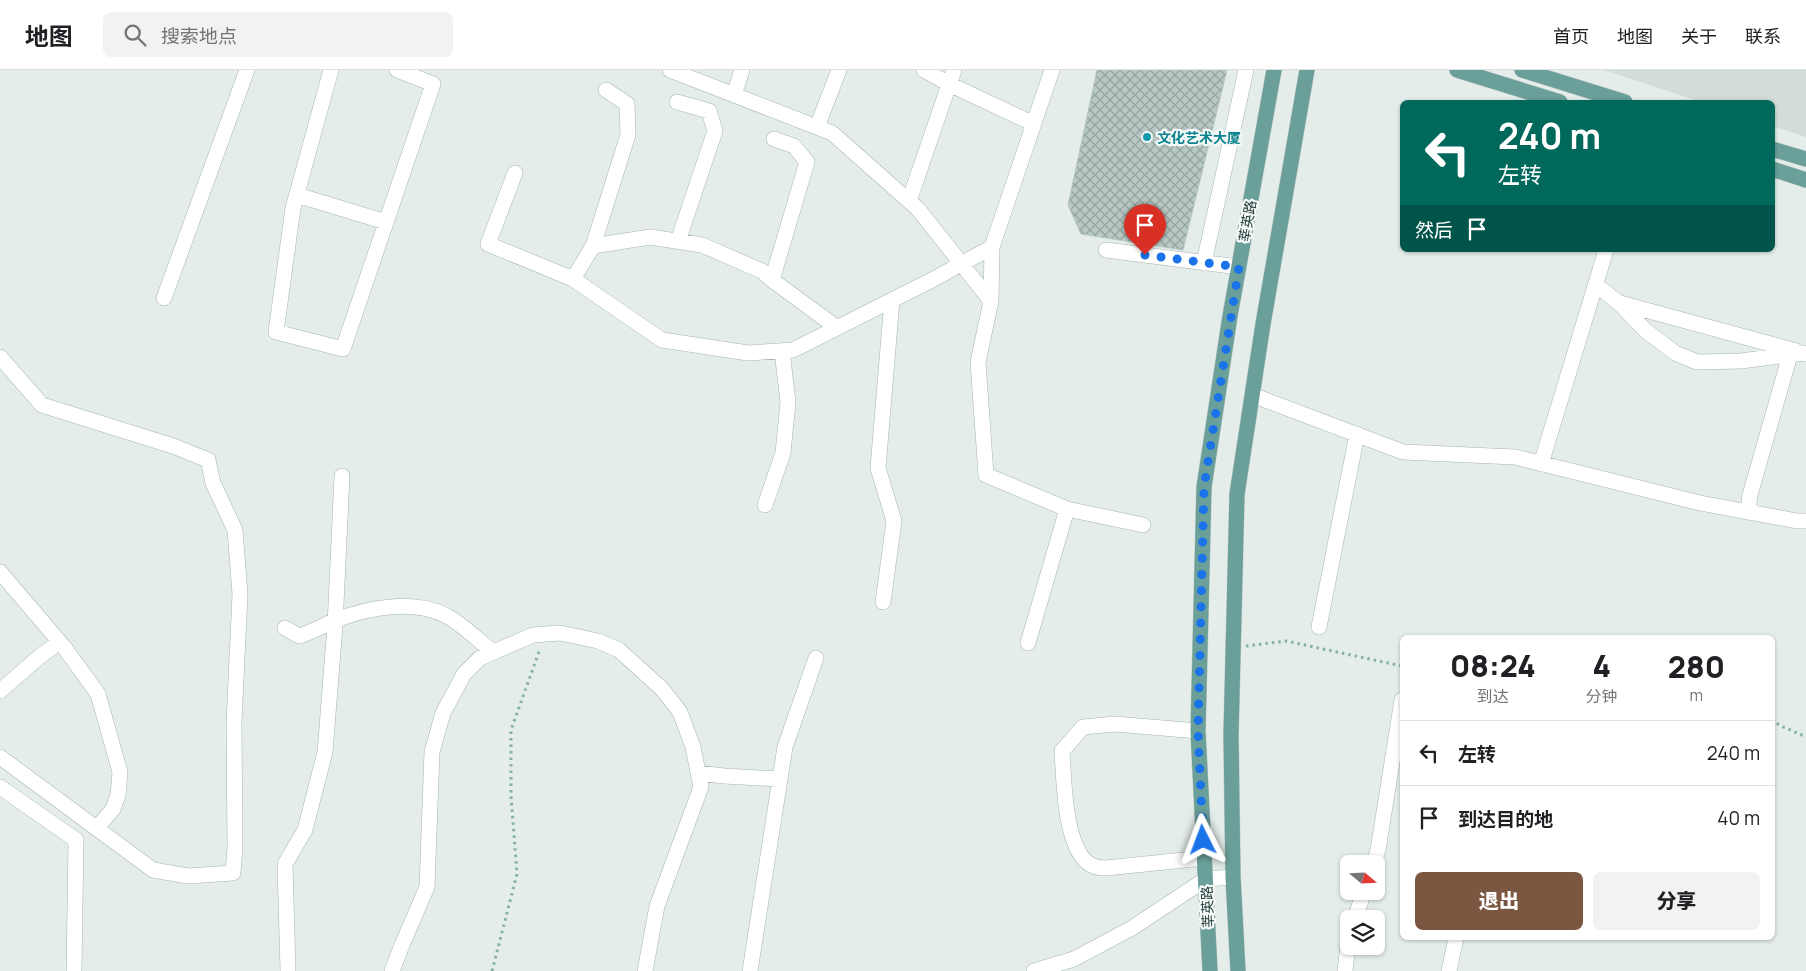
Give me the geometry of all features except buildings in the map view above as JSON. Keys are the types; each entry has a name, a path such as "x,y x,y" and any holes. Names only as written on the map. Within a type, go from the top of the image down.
{"main road":[{"name":"莘英路","path":"1210,971 1198,731 1204,487 1239,267 1274,70"},
{"name":"莘英路","path":"1238,971 1233,877 1232,735 1237,494 1307,70"},
{"path":"1457,70 1554,100"},
{"path":"1522,70 1619,100"},
{"path":"1775,150 1806,159"},
{"path":"1775,170 1806,180"}],"street":[{"path":"164,298 247,70"},
{"path":"331,70 293,208 276,332 343,349 433,84 397,70"},
{"path":"670,70 832,133 918,209 991,300"},
{"path":"734,95 742,70"},
{"path":"817,127 839,70"},
{"path":"924,70 951,77 1034,124"},
{"path":"1052,70 992,247 991,300 978,362 986,475 1067,509 1143,524"},
{"path":"1204,263 1246,70"},
{"path":"909,201 951,77"},
{"path":"573,279 593,246 628,135 627,104 606,90"},
{"path":"677,102 708,111 715,131 678,242"},
{"path":"772,280 806,162 794,146 774,139"},
{"path":"514,173 488,244 573,279 662,340 748,353 793,350 992,247"},
{"path":"297,195 386,222"},
{"path":"593,246 650,237 702,245 762,271 836,327"},
{"path":"1106,250 1239,267"},
{"path":"1542,464 1605,252"},
{"path":"1596,285 1619,303 1645,330 1660,342 1675,353 1697,362 1741,362 1799,354"},
{"path":"883,602 894,520 878,468 892,300"},
{"path":"1619,303 1799,354"},
{"path":"765,506 783,453 787,419 788,402 782,351"},
{"path":"1748,512 1750,495 1799,354"},
{"path":"0,357 42,405 173,446 208,460 212,483 235,530 240,594 234,722 235,848 233,873 188,876 153,870 0,757"},
{"path":"1252,395 1403,452 1515,457 1700,503 1806,521"},
{"path":"1319,627 1357,434"},
{"path":"288,971 285,864 305,830 325,752 335,620 342,476"},
{"path":"1028,643 1067,509"},
{"path":"0,572 59,642 98,694 120,772 118,795 113,809 96,828"},
{"path":"285,628 299,636 312,632 335,620 374,609 416,606 432,609 449,617 492,652"},
{"path":"392,971 427,887 432,752 443,713 464,674 480,658 533,635 560,633 598,641 619,650 662,689 680,712 693,747 701,787 657,906 645,971"},
{"path":"0,691 59,642"},
{"path":"750,971 785,748 816,658"},
{"path":"1377,855 1400,712"},
{"path":"1198,731 1115,724 1083,727 1062,751 1068,818 1078,853 1092,866 1106,868 1204,858"},
{"path":"698,773 780,779"},
{"path":"0,787 76,840 74,971"},
{"path":"1034,971 1074,959 1132,928 1206,879 1233,877"},
{"path":"1449,971 1456,940"},
{"path":"1345,971 1347,955"}],"path":[{"path":"492,971 517,874 511,796 511,730 545,634"},
{"path":"1234,648 1286,641 1400,666"},
{"path":"1775,722 1806,737"}],"shaded area":[{"path":"1604,70 1806,70 1806,137 1775,127 1775,100 1695,100"}],"place":[{"name":"文化艺术大厦","path":"1147,137"}],"route":[{"path":"1145,255 1239,267 1204,487 1198,731 1203,840"}]}
